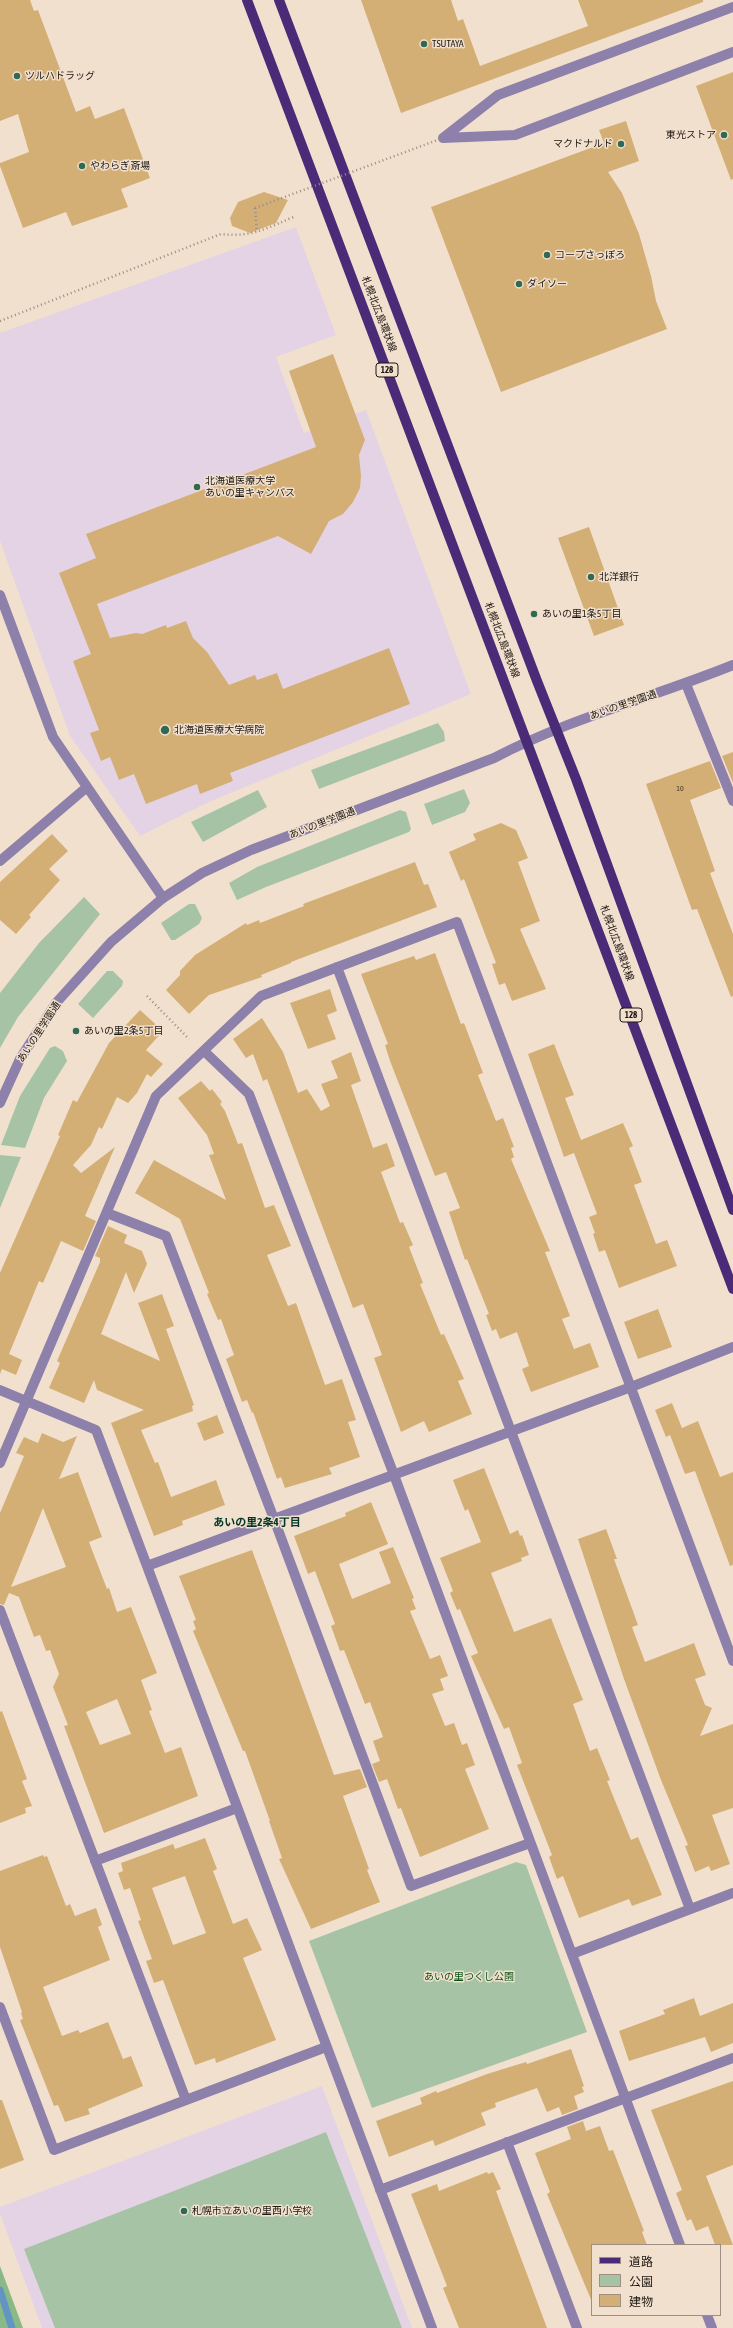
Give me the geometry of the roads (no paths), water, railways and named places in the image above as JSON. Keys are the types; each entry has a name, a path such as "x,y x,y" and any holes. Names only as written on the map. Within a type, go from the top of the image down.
{"main road":[{"name":"札幌北広島環状線","path":"247,0 733,1289"},
{"name":"札幌北広島環状線","path":"279,0 536,681 557,730 733,1210"}],"street":[{"path":"733,8 498,95 443,138 515,135 733,52"},
{"path":"0,595 53,737 163,898"},
{"name":"あいの里学園通","path":"0,1103 20,1059 56,1003 111,942 163,898 202,873 251,850 494,758 527,741 590,716 686,684 733,665"},
{"path":"686,684 733,801"},
{"path":"0,861 87,787"},
{"path":"0,1463 156,1096 261,996 457,922 733,1661"},
{"path":"338,967 690,1909"},
{"path":"204,1051 249,1094 394,1475 624,2098 680,2244"},
{"path":"107,1213 166,1236 274,1519 411,1886 530,1843"},
{"path":"147,1566 631,1388 733,1347"},
{"path":"0,1390 96,1430 236,1808 432,2328"},
{"path":"0,1610 186,2100"},
{"path":"95,1861 236,1808"},
{"path":"572,1954 733,1893"},
{"path":"0,2007 54,2150 326,2047"},
{"path":"380,2190 733,2058"},
{"path":"507,2142 577,2328"},
{"path":"707,2316 712,2328"}],"waterway":[{"path":"0,2290 12,2328"}],"place":[{"name":"TSUTAYA","path":"424,44"},
{"name":"ツルハドラッグ","path":"17,76"},
{"name":"東光ストア","path":"724,135"},
{"name":"マクドナルド","path":"621,144"},
{"name":"やわらぎ斎場","path":"82,166"},
{"name":"コープさっぽろ","path":"547,255"},
{"name":"ダイソー","path":"519,284"},
{"name":"北海道医療大学 あいの里キャンパス","path":"197,487"},
{"name":"北洋銀行","path":"591,577"},
{"name":"あいの里1条5丁目","path":"534,614"},
{"name":"北海道医療大学病院","path":"165,730"},
{"name":"あいの里2条5丁目","path":"76,1031"},
{"name":"札幌市立あいの里西小学校","path":"184,2211"}],"district":[{"name":"あいの里2条4丁目","path":"257,1523"}],"park label":[{"name":"あいの里つくし公園","path":"469,1977"}]}
